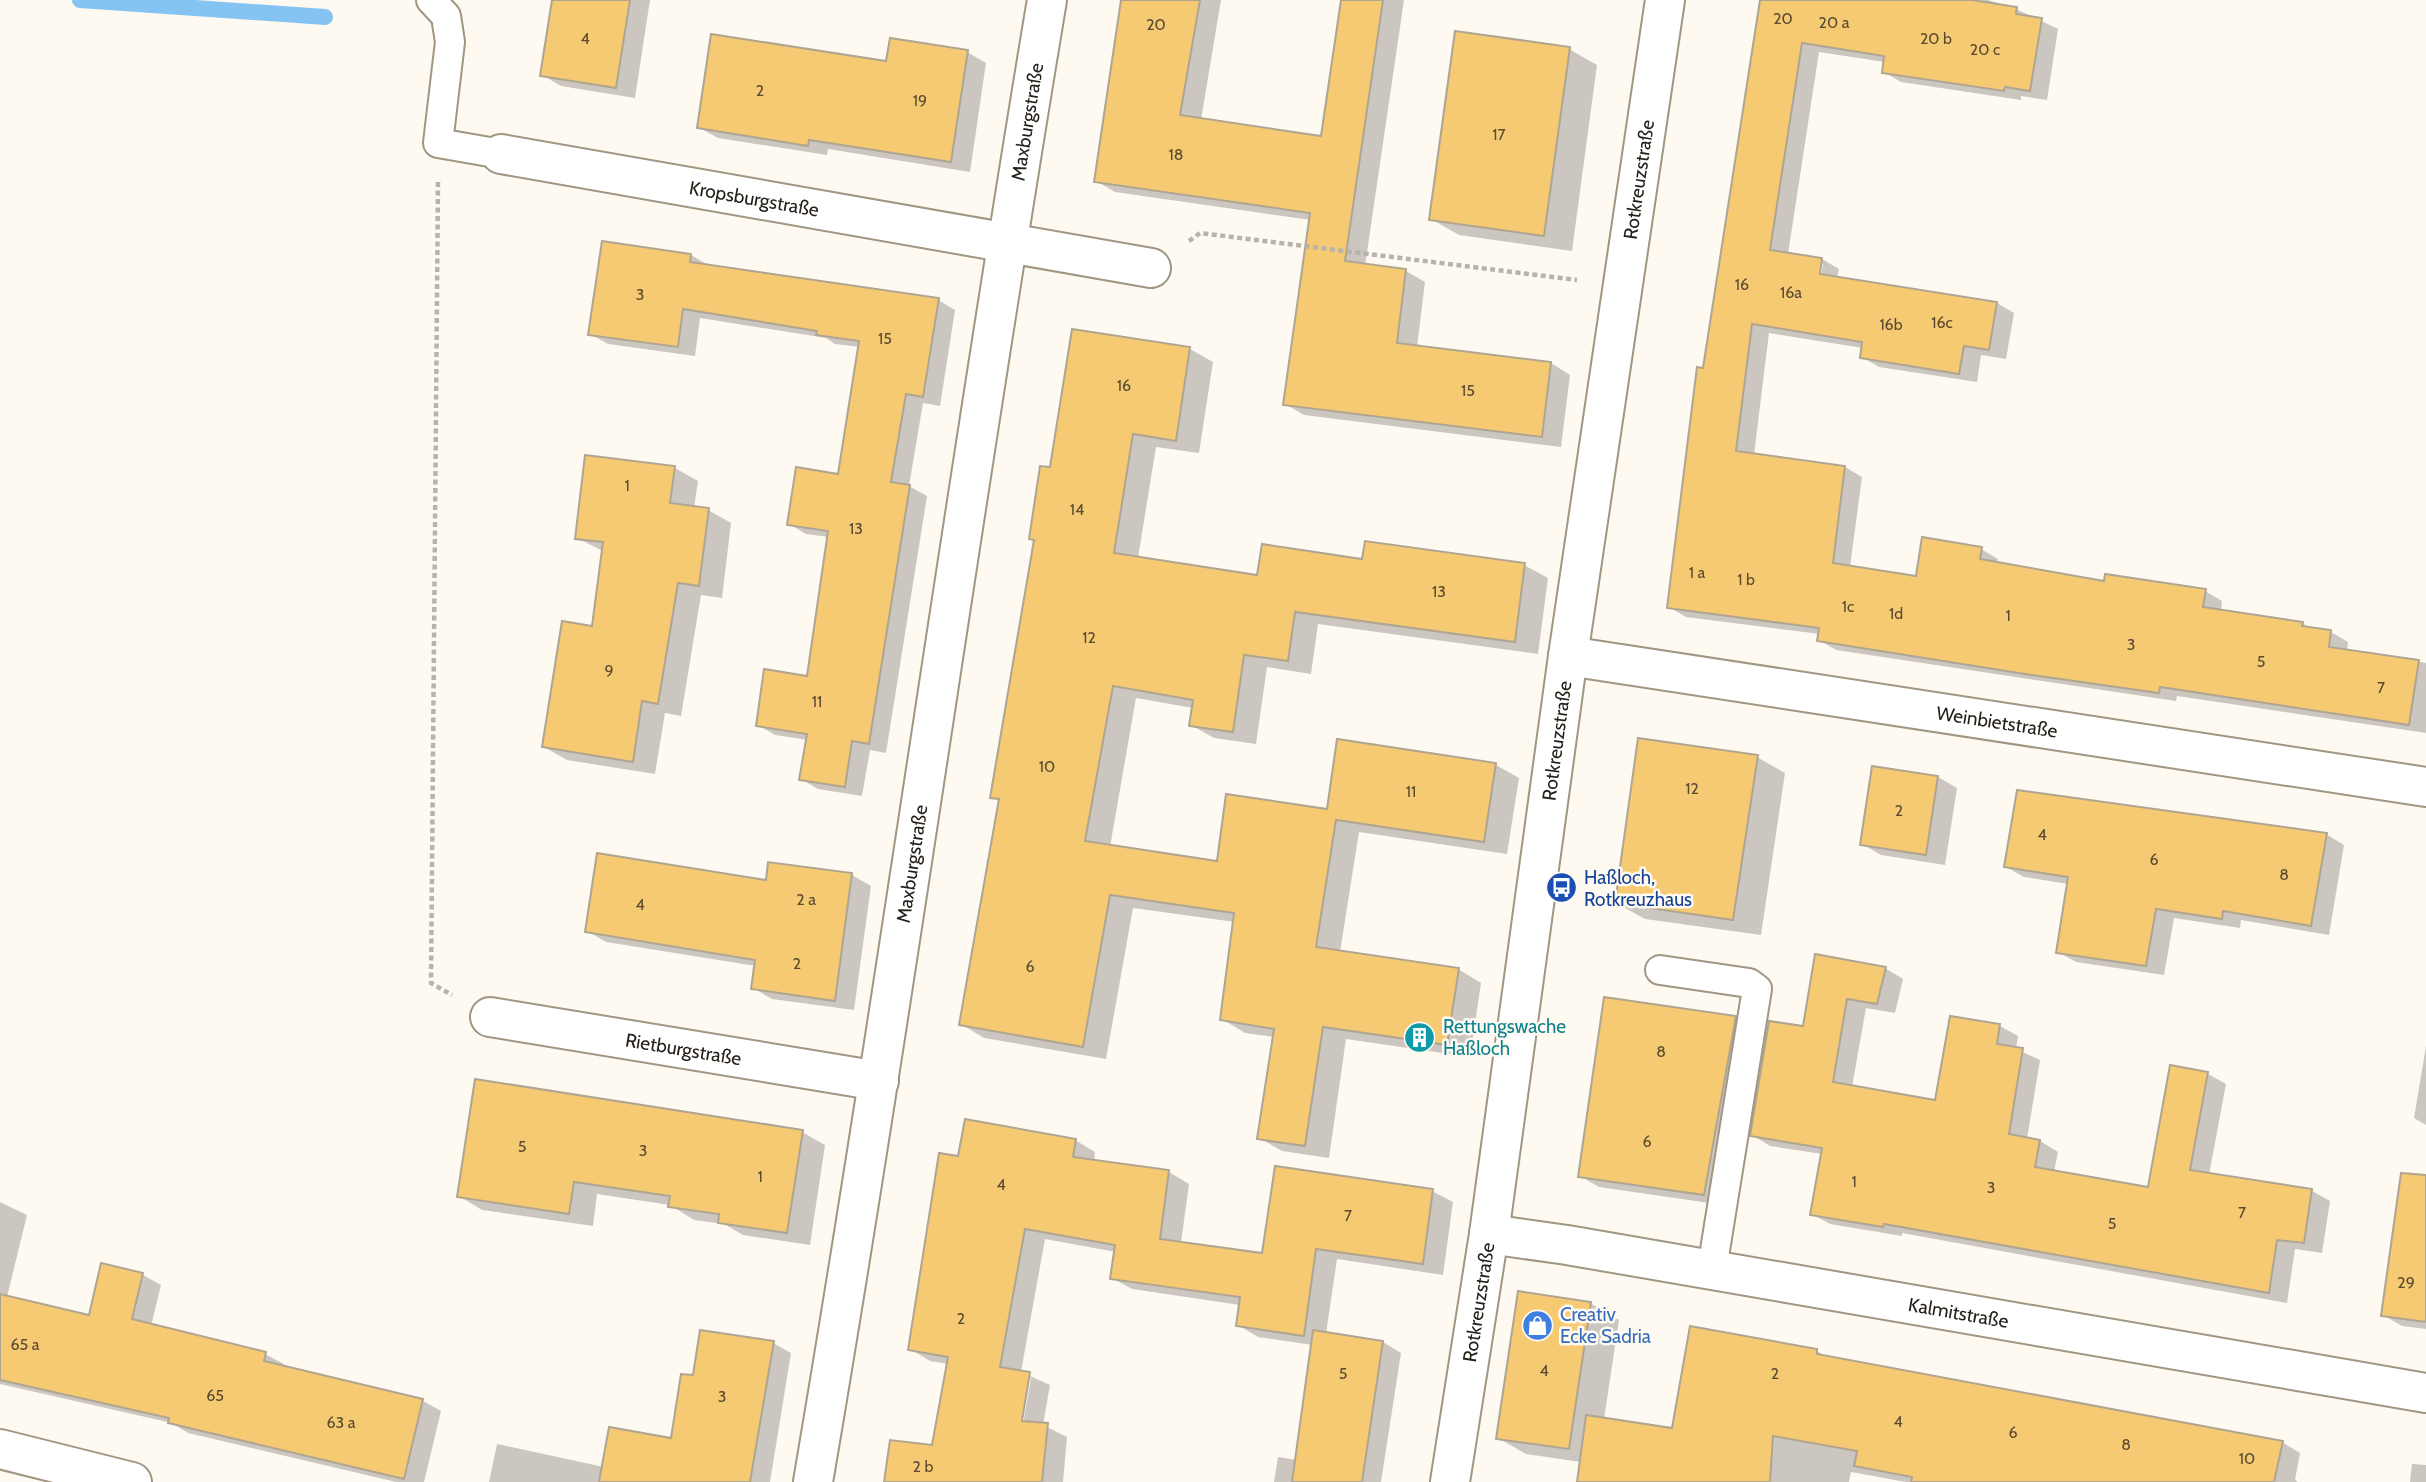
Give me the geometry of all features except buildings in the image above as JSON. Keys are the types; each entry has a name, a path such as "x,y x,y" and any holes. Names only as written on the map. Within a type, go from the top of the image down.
{"street":[{"name":"Maxburgstraße","path":"813,1482 879,1081 1006,243 1046,0"},
{"name":"Rotkreuzstraße","path":"1450,1482 1489,1234 1567,656 1665,0"},
{"name":"Kropsburgstraße","path":"501,154 1006,243"},
{"path":"1006,243 1152,268"},
{"name":"Weinbietstraße","path":"1567,656 2426,787"},
{"name":"Rietburgstraße","path":"489,1017 879,1081"},
{"name":"Kalmitstraße","path":"1489,1234 1712,1269 2426,1393"},
{"path":"0,1449 132,1482"}],"lane":[{"path":"431,0 446,16 450,42 438,143 501,154"},
{"path":"1660,970 1749,983 1757,989 1712,1269"}],"path":[{"path":"438,143 431,983 489,1017"},
{"path":"1152,268 1200,233 1544,277 1623,284"}],"waterway":[{"path":"80,0 325,17"}],"place":[{"name":"Haßloch, Rotkreuzhaus","path":"1561,888"},
{"name":"Rettungswache Haßloch","path":"1420,1037"},
{"name":"Creativ Ecke Sadria","path":"1537,1325"}]}
